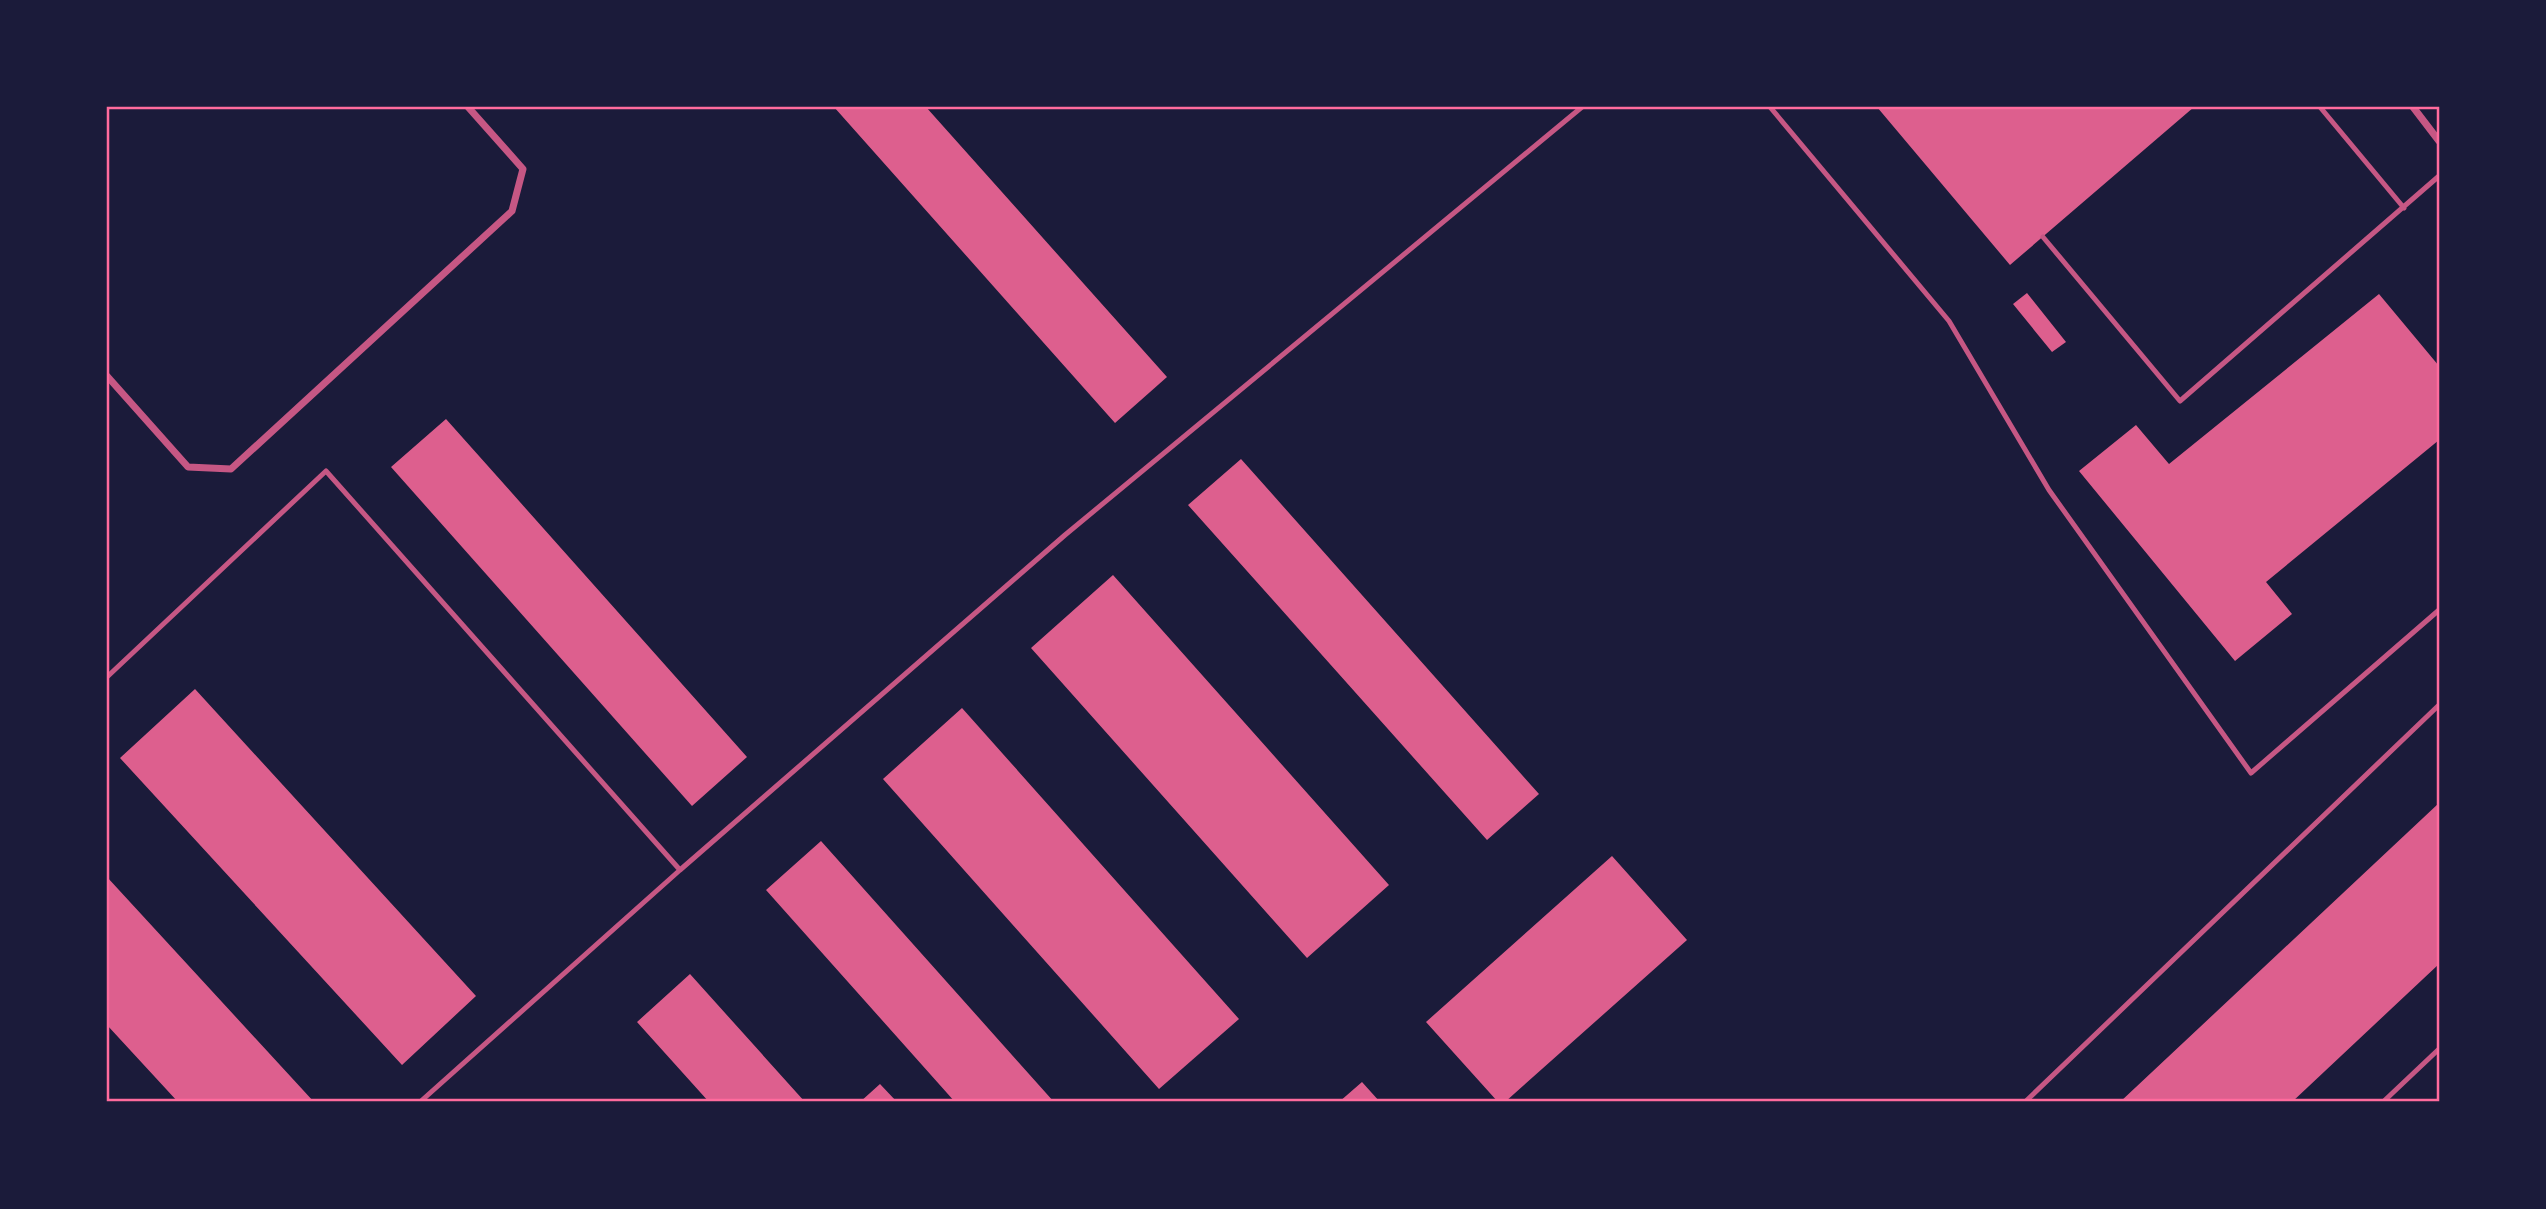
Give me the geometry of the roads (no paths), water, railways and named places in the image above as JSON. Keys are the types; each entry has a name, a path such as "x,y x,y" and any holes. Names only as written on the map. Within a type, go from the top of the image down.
{"street":[{"path":"107,376 188,467 231,470 512,211 523,169 468,107"},
{"path":"2413,107 2439,141"}],"lane":[{"path":"420,1102 680,870 1065,535 1582,107"},
{"path":"1770,107 1949,321 2049,490 2251,773 2439,610"},
{"path":"2320,107 2404,208"},
{"path":"2043,237 2180,401 2439,176"},
{"path":"107,677 326,471 680,870"},
{"path":"2025,1102 2439,705"},
{"path":"2383,1102 2439,1049"}]}
